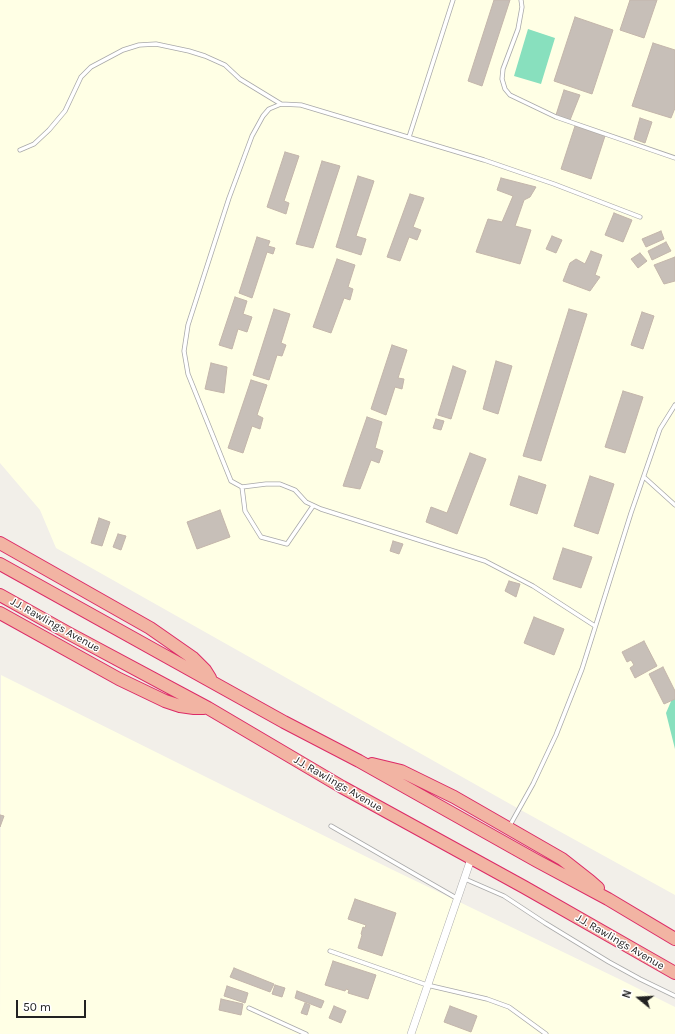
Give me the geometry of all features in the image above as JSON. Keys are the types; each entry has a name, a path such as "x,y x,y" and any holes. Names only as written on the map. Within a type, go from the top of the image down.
{"highway":[{"path":"0,543 150,628 193,658 205,670 211,680"},
{"path":"0,564 81,610 211,680 284,722 359,761 608,899 675,939"},
{"name":"J.J. Rawlings Avenue","path":"0,595 208,708 342,787 675,973"},
{"path":"0,613 119,679 165,701 180,706 208,708"},
{"path":"359,761 381,765 400,771 454,797 562,859 590,880 608,899"}],"street":[{"path":"410,1034 471,859"}],"lane":[{"path":"408,137 453,0"},
{"path":"521,0 522,7 518,29 503,69 502,79 505,89 510,95 556,117 675,158"},
{"path":"20,150 34,144 49,130 65,110 81,77 91,67 123,50 139,45 156,44 205,56 225,65 252,87 281,104"},
{"path":"596,626 533,586 485,561 313,506 306,502 295,490 280,484 242,487 230,481 188,374 184,351 188,325 252,136 263,116 269,109 281,104 301,105 484,160 640,218"},
{"path":"509,828 533,784 556,735 582,669 660,429 675,405"},
{"path":"644,477 675,505"},
{"path":"242,487 245,511 261,537 287,544 313,506"},
{"path":"331,826 458,899"},
{"path":"465,878 504,896 609,962 675,996"},
{"path":"330,951 427,985 487,999 509,1007 546,1034"},
{"path":"249,1008 306,1034"}],"shaded area":[{"path":"0,0 675,0 675,895 519,809 56,548 40,510 0,463"},
{"path":"1,675 391,869 675,1007 675,1034 0,1034"}],"green space":[{"path":"528,29 555,38 541,84 514,76"},
{"path":"675,692 675,749 666,713"}],"building":[{"path":"494,0 510,0 482,86 468,81"},
{"path":"630,0 657,0 644,38 620,30"},
{"path":"575,17 613,30 592,94 554,81"},
{"path":"653,43 675,50 675,108 671,118 632,106"},
{"path":"564,90 580,95 570,120 556,115"},
{"path":"640,118 652,122 645,143 634,139"},
{"path":"575,126 605,136 591,179 561,169"},
{"path":"285,152 299,156 284,201 289,203 286,214 267,207"},
{"path":"322,161 340,166 313,248 296,244"},
{"path":"358,176 374,181 356,236 366,239 361,255 336,247"},
{"path":"501,178 536,187 530,197 524,200 515,226 531,230 520,264 476,252 488,219 502,222 513,196 497,190"},
{"path":"410,194 424,198 413,227 421,230 417,240 409,237 400,261 387,257"},
{"path":"614,213 632,220 623,242 605,235"},
{"path":"661,231 664,239 646,247 642,239"},
{"path":"552,236 562,240 556,253 546,249"},
{"path":"257,237 270,241 268,246 275,248 273,254 267,252 252,298 239,293"},
{"path":"666,242 671,251 652,260 648,251"},
{"path":"591,251 602,255 595,275 600,277 590,291 563,281 570,263 576,259 585,264"},
{"path":"640,253 647,261 638,268 631,259"},
{"path":"675,257 675,281 664,284 654,265"},
{"path":"337,259 355,265 348,287 353,289 350,300 344,298 331,333 313,327"},
{"path":"235,297 247,301 243,314 252,317 247,332 238,329 232,349 219,345"},
{"path":"274,309 290,314 281,343 286,345 282,356 277,355 269,380 253,375"},
{"path":"569,309 587,314 541,461 523,456"},
{"path":"642,312 654,316 643,349 631,345"},
{"path":"392,345 407,350 398,378 404,379 402,389 395,387 386,415 371,409"},
{"path":"496,361 512,366 498,414 483,409"},
{"path":"211,363 227,367 224,393 205,389"},
{"path":"453,366 466,371 451,419 438,415"},
{"path":"251,380 267,385 257,415 263,418 260,429 252,426 243,453 228,448"},
{"path":"623,391 643,397 625,453 605,447"},
{"path":"367,417 382,422 375,448 383,451 379,463 371,460 360,489 343,486"},
{"path":"436,419 444,421 441,430 433,428"},
{"path":"470,453 486,459 457,534 426,522 431,507 447,513"},
{"path":"519,476 546,485 537,514 510,505"},
{"path":"590,476 614,484 598,534 574,526"},
{"path":"220,510 230,537 197,549 187,522"},
{"path":"99,518 110,522 102,546 91,543"},
{"path":"118,534 126,536 121,550 113,547"},
{"path":"393,541 403,544 399,554 390,551"},
{"path":"563,548 592,557 581,588 553,579"},
{"path":"509,581 520,584 516,597 505,591"},
{"path":"534,617 564,629 554,655 524,643"},
{"path":"644,641 657,666 635,678 630,668 634,665 631,660 627,662 622,652"},
{"path":"663,667 675,691 675,699 664,704 649,674"},
{"path":"0,815 4,816 0,827"},
{"path":"355,899 396,913 382,956 358,948 363,927 365,928 366,925 348,919"},
{"path":"333,961 376,975 368,999 348,993 349,990 346,989 345,991 325,985"},
{"path":"234,968 274,984 270,992 230,977"},
{"path":"275,985 285,988 282,997 272,994"},
{"path":"227,986 248,993 245,1003 224,996"},
{"path":"297,991 324,1001 321,1008 295,998"},
{"path":"221,999 243,1004 241,1015 219,1010"},
{"path":"305,1003 310,1005 307,1015 301,1013"},
{"path":"334,1006 346,1011 341,1023 329,1018"},
{"path":"450,1006 477,1016 471,1032 444,1022"}]}
